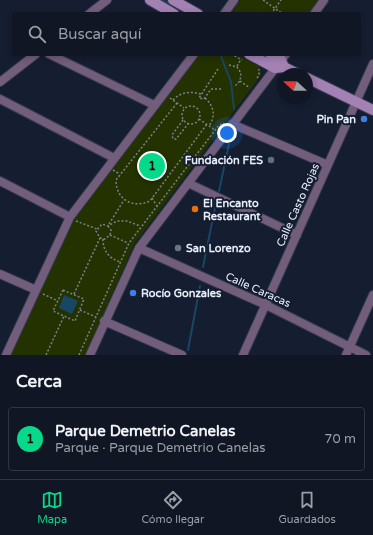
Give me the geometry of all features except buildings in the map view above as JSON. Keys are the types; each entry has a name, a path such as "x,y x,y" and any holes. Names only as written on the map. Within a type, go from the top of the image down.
{"main road":[{"path":"150,0 171,12"},
{"path":"173,0 194,12"},
{"path":"273,56 282,62"},
{"path":"245,58 282,62"},
{"path":"313,81 373,110"}],"street":[{"path":"92,12 107,0"},
{"path":"225,12 234,0"},
{"path":"315,12 324,0"},
{"path":"0,82 33,56"},
{"path":"53,56 154,105"},
{"path":"6,355 38,293 73,219 114,158 192,56"},
{"path":"90,355 104,321 139,248 188,183 230,121 282,62"},
{"name":"Calle Casto Rojas","path":"243,355 373,64"},
{"path":"0,99 114,158"},
{"path":"230,121 328,165"},
{"path":"0,181 73,219"},
{"path":"188,183 297,235"},
{"name":"Calle Caracas","path":"139,248 266,305 366,355"},
{"path":"0,274 38,293"},
{"path":"346,355 373,295"},
{"path":"104,321 182,355"}],"path":[{"path":"263,0 280,12"},
{"path":"272,12 280,0"},
{"path":"237,67 245,58"},
{"path":"229,65 240,69 240,81 234,87"},
{"path":"255,82 259,75 258,68"},
{"path":"218,69 200,94 200,100 205,98 211,89 223,89"},
{"path":"240,81 250,88"},
{"path":"174,100 176,97 185,93 193,92 200,94"},
{"path":"168,97 184,108"},
{"path":"176,102 116,180 116,186 124,200 136,205 150,202 213,120 211,105 205,98"},
{"path":"192,106 197,108 200,113 199,119 194,124 188,124 183,120 181,114 184,108 192,106"},
{"path":"199,119 215,130"},
{"path":"183,120 172,135 173,139 176,138 188,124"},
{"path":"79,355 129,243 215,130 230,121"},
{"path":"113,170 120,174"},
{"path":"152,198 157,206"},
{"path":"108,226 124,200"},
{"path":"73,219 80,216"},
{"path":"73,219 73,228"},
{"path":"73,219 97,229"},
{"path":"108,226 117,221 127,221 141,227"},
{"path":"110,235 111,230 108,226 102,224 97,229 96,233 101,238 107,254 113,259 121,262"},
{"path":"74,294 101,238 110,235 139,248"},
{"path":"62,290 84,299 75,321 53,311 58,300 62,290"},
{"path":"38,293 58,300"},
{"path":"80,310 104,321"},
{"path":"46,355 64,316"}],"green space":[{"path":"240,0 319,0 310,12 232,12"},
{"path":"195,56 240,56 260,67 261,75 135,243 85,355 8,355 72,220"}],"water":[{"path":"64,295 78,301 72,314 59,308"}],"waterway":[{"path":"163,0 184,12"},
{"path":"221,56 231,82 234,109"},
{"path":"219,191 229,144"},
{"path":"203,267 216,203"},
{"path":"188,350 200,286"}],"place":[{"name":"Pin Pan","path":"364,119"},
{"name":"Fundación FES","path":"271,160"},
{"name":"Parque Demetrio Canelas","path":"152,166"},
{"name":"El Encanto Restaurant","path":"195,209"},
{"name":"San Lorenzo","path":"178,248"},
{"name":"Rocío Gonzales","path":"133,293"}]}
